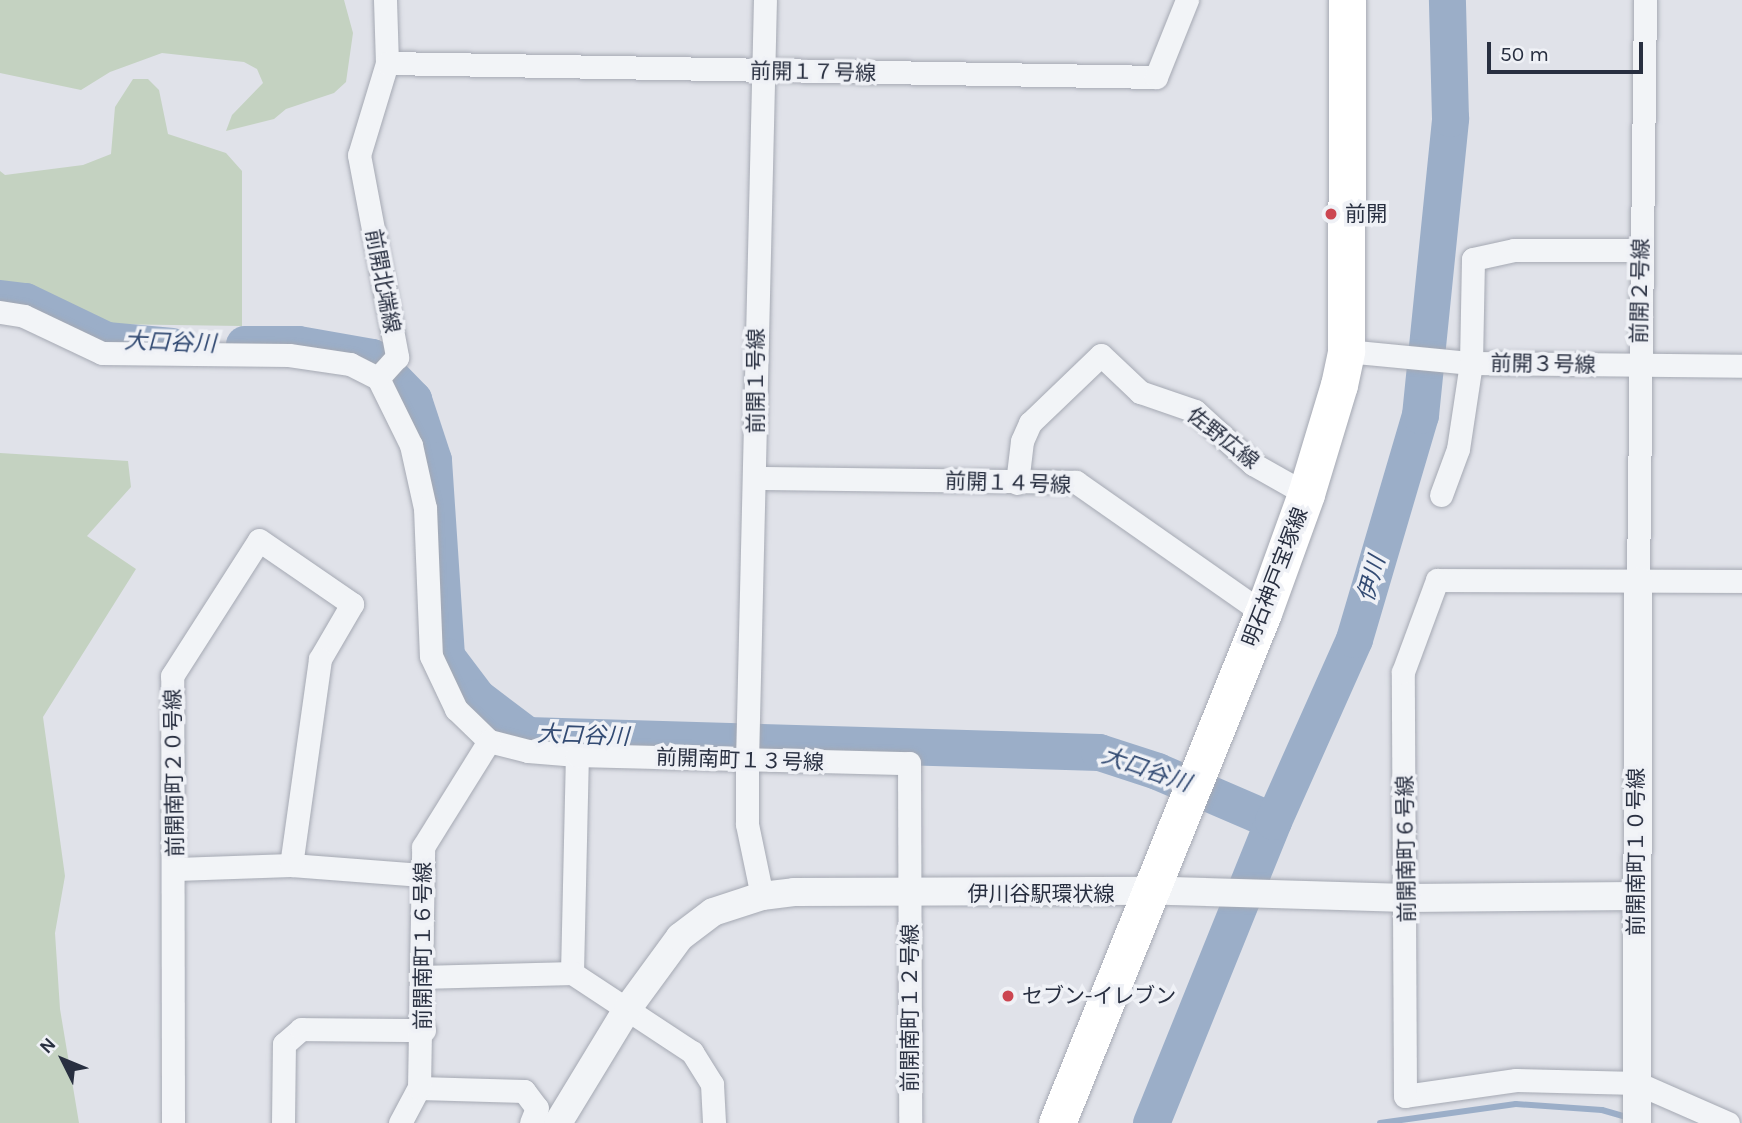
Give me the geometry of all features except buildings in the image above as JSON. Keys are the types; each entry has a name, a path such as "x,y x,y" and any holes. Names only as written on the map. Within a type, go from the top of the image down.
{"main road":[{"name":"明石神戸宝塚線","path":"1057,1123 1162,893 1193,784 1263,613 1357,351 1346,0"}],"street":[{"name":"前開北端線","path":"379,377 397,357 359,155 387,63 385,0"},
{"name":"前開１号線","path":"762,896 747,824 756,478 756,231 765,0"},
{"name":"前開１７号線","path":"387,63 1156,77 1187,0"},
{"name":"前開２号線","path":"1638,582 1644,0"},
{"path":"1441,495 1458,449 1471,363 1473,259 1514,250 1640,250"},
{"path":"0,312 24,316 103,353 289,355 350,364 379,377 411,445 425,508 431,656 456,709 489,741"},
{"path":"1357,351 1471,363"},
{"name":"佐野広線","path":"1017,483 1022,441 1030,423 1101,355 1140,392 1195,411 1253,464 1306,494"},
{"name":"前開３号線","path":"1471,363 1742,366"},
{"name":"前開１４号線","path":"756,478 1076,482 1263,613"},
{"name":"前開南町２０号線","path":"173,1123 176,869 172,676 259,540 352,604 320,659 291,865"},
{"name":"前開南町６号線","path":"1728,1123 1637,1101 1516,1080 1405,1096 1407,898 1403,672 1419,619 1437,580 1742,581"},
{"name":"前開南町１０号線","path":"1637,1101 1635,896 1638,582"},
{"name":"前開南町１３号線","path":"489,741 528,751 577,755 748,756 909,764 910,893"},
{"name":"前開南町１６号線","path":"400,1123 419,1088 424,1030 421,977 423,847 489,741"},
{"path":"572,973 577,755"},
{"path":"176,869 291,865 422,875"},
{"name":"前開南町１２号線","path":"910,893 910,1123"},
{"name":"伊川谷駅環状線","path":"558,1123 628,1008 680,937 713,912 762,896 1162,893 1407,898 1635,896"},
{"path":"421,977 572,973 692,1052 712,1084 714,1123"},
{"path":"283,1123 284,1044 301,1029 424,1030"},
{"path":"419,1088 524,1091 537,1108 531,1123"}],"green space":[{"path":"0,0 344,0 353,33 346,82 334,93 286,109 274,119 226,131 232,115 263,83 257,69 244,62 162,53 110,72 81,90 0,73"},
{"path":"133,79 148,79 159,90 168,134 226,153 242,171 242,326 103,324 27,286 0,281 0,171 5,175 83,165 111,154 115,107"},
{"path":"0,453 128,461 131,487 87,536 136,569 43,717 65,876 55,933 60,1009 79,1123 0,1123"}],"waterway":[{"name":"伊川","path":"1151,1123 1273,821 1354,639 1420,415 1450,118 1447,0"},
{"name":"大口谷川","path":"0,298 25,301 106,340 172,346"},
{"name":"大口谷川","path":"244,344 298,344 372,357 413,399 433,460 446,656 477,697 527,735 1099,752 1157,771 1273,821"},
{"path":"1380,1123 1516,1104 1602,1110 1630,1118"}],"place":[{"name":"前開","path":"1331,214"},
{"name":"セブン-イレブン","path":"1008,996"}]}
